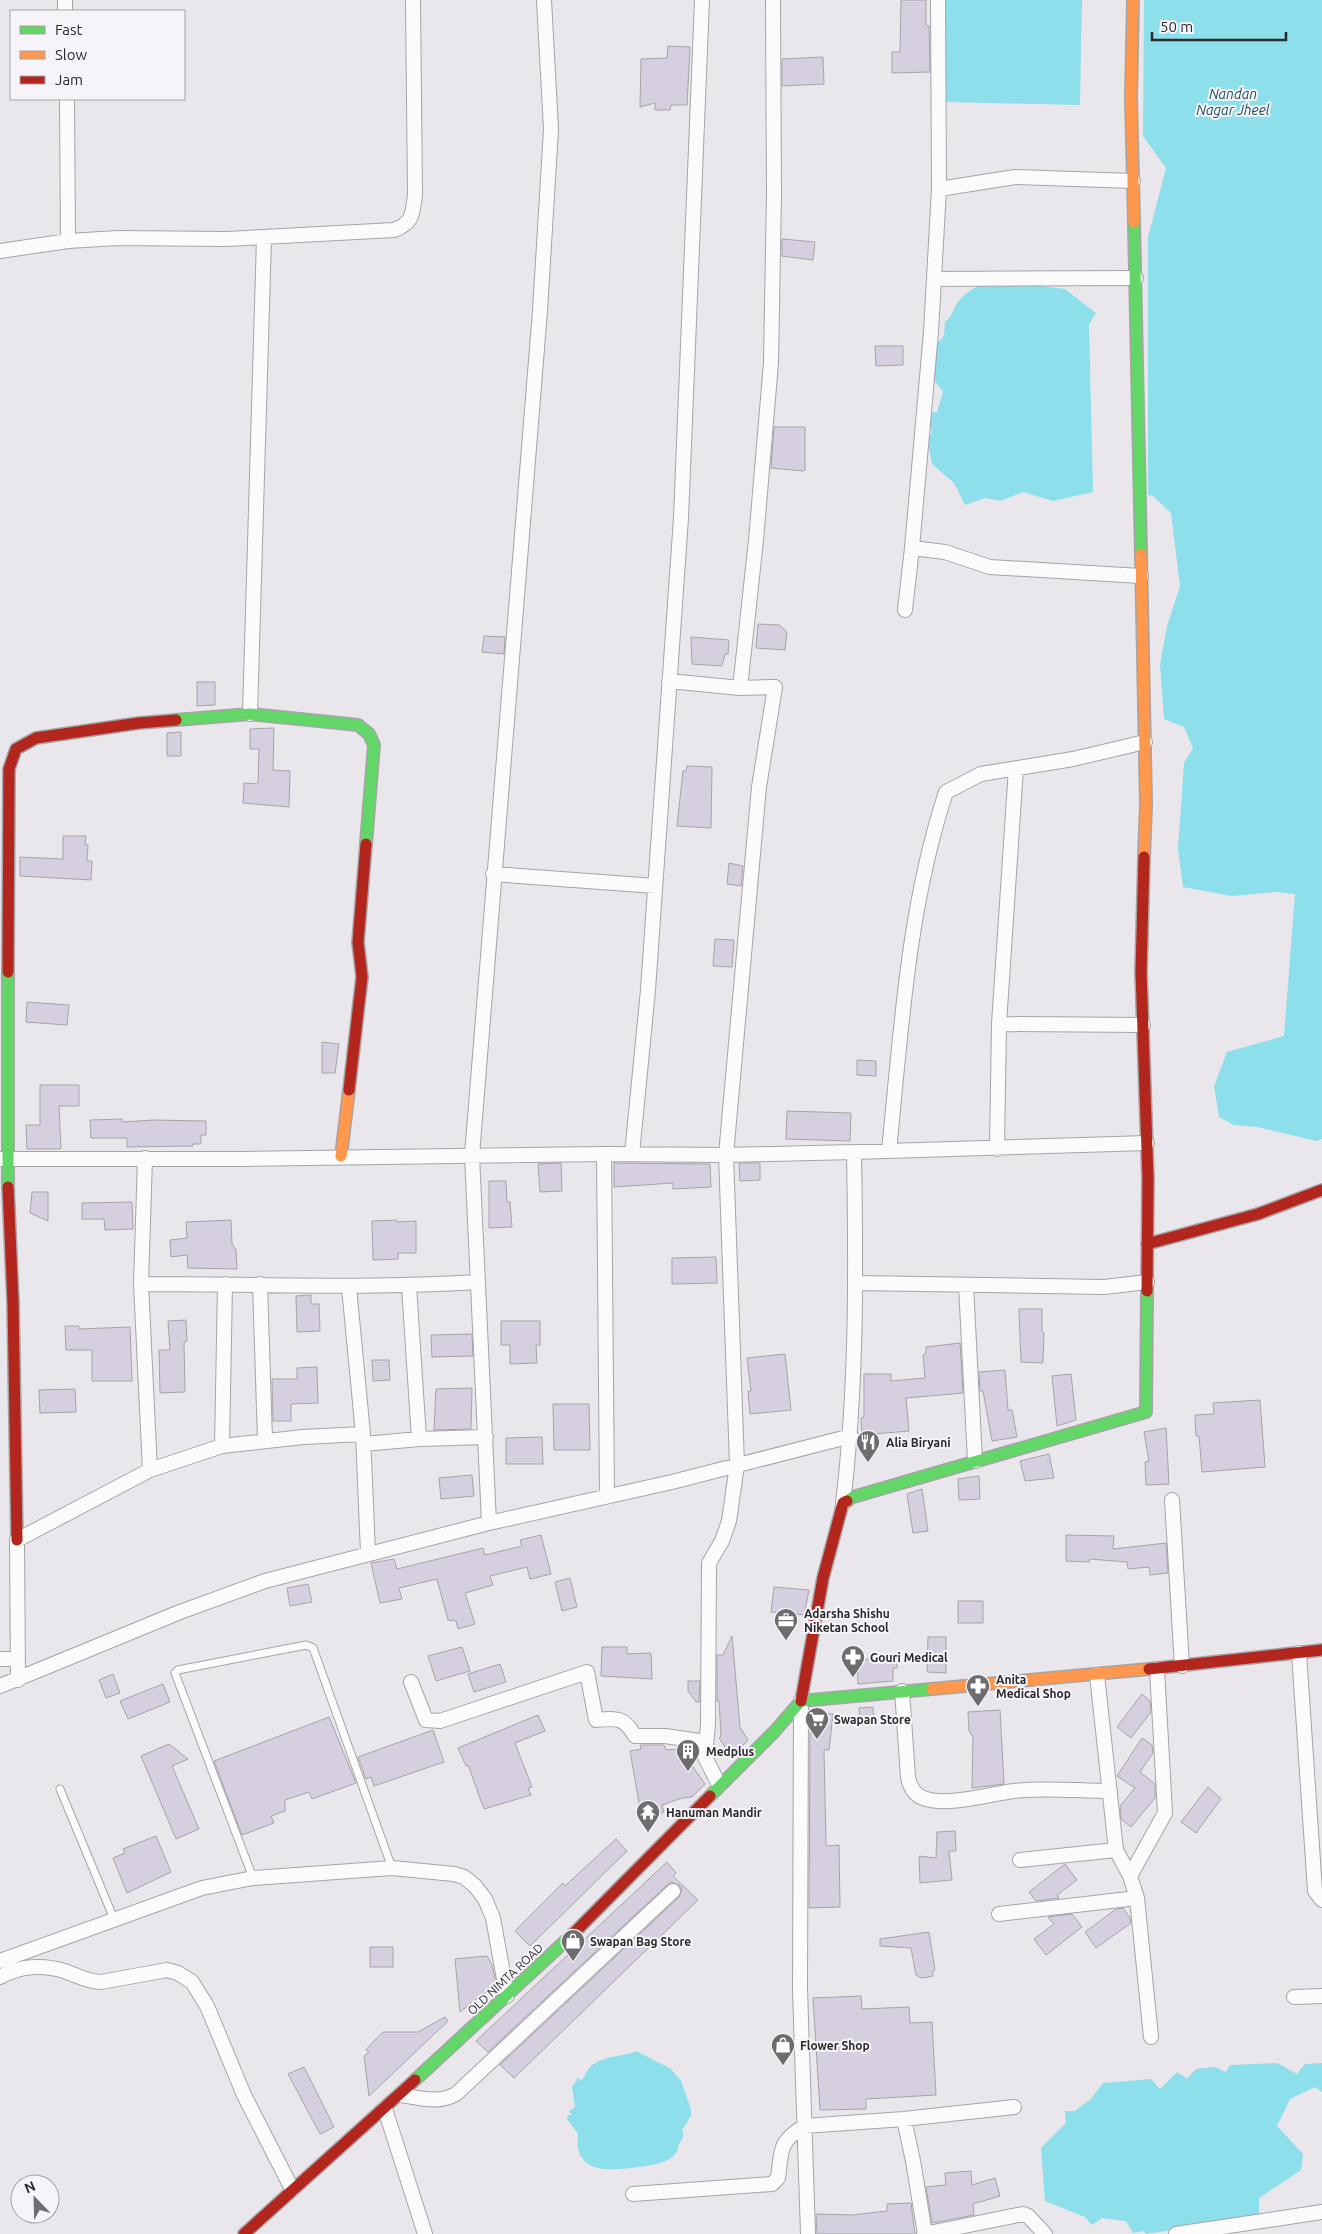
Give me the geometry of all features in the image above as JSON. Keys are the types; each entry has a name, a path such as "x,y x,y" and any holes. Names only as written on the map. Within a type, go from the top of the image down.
{"street":[{"path":"0,251 68,241 118,238 264,238 394,230 406,225 412,217 415,195 413,0"},
{"path":"489,1523 472,1155 493,874 540,311 550,129 544,0"},
{"path":"632,1154 648,990 682,508 702,0"},
{"path":"740,688 756,540 771,363 774,194 773,0"},
{"path":"905,610 912,548 934,279 939,189 938,0"},
{"path":"843,1503 853,1497 1146,1412 1147,1143 1141,972 1146,804 1131,98 1132,0"},
{"path":"67,100 68,241"},
{"path":"939,189 1015,177 1133,181"},
{"path":"250,714 264,238"},
{"path":"934,279 1136,278"},
{"path":"912,548 945,552 990,567 1141,576"},
{"path":"669,681 740,688 775,687 759,788 726,1155 737,1465 729,1521 722,1541 708,1563 705,1757 719,1785"},
{"path":"18,1680 13,1302 4,1159 9,770 12,752 21,744 36,738 139,723 250,714 358,725 369,734 374,745 374,759 359,920 358,942 362,977 340,1156"},
{"path":"888,1151 915,920 931,837 946,792 982,774 1073,759 1144,742"},
{"path":"997,1148 1000,1024 1016,768"},
{"path":"493,874 655,886"},
{"path":"1000,1024 1143,1026"},
{"path":"4,1159 244,1159 340,1156 604,1154 726,1155 1147,1143"},
{"path":"808,2234 800,1990 801,1701 823,1578 843,1503 851,1436 856,1283 854,1152"},
{"path":"604,1154 607,1496"},
{"path":"145,1158 141,1284 150,1470"},
{"path":"1147,1244 1258,1214 1322,1190"},
{"path":"141,1284 260,1284 349,1287 478,1282"},
{"path":"856,1283 1104,1287 1147,1282"},
{"path":"222,1446 225,1284"},
{"path":"260,1284 265,1440"},
{"path":"966,1285 974,1461"},
{"path":"409,1286 420,1439"},
{"path":"349,1287 364,1440 368,1553"},
{"path":"0,1686 215,1598 265,1581 489,1523 737,1465 851,1436"},
{"path":"17,1540 150,1470 222,1446 265,1440 486,1437"},
{"path":"1172,1500 1182,1666"},
{"path":"801,1701 1097,1675 1322,1650"},
{"path":"1299,1653 1315,1891 1322,1900"},
{"path":"0,1659 18,1659"},
{"path":"1130,1876 1165,1813 1157,1669"},
{"path":"411,1682 426,1720 440,1721 586,1672 596,1720 614,1718 622,1720 629,1726 635,1736 665,1736 706,1742"},
{"path":"1097,1675 1116,1850 1130,1876 1137,1898 1151,2037"},
{"path":"902,1691 908,1777 910,1787 919,1797 929,1800 946,1800 1014,1791 1110,1791"},
{"name":"OLD NIMTA ROAD","path":"244,2234 292,2188 401,2095 545,1962 719,1785 774,1732 801,1701"},
{"path":"1020,1860 1116,1850"},
{"path":"0,1961 202,1888 253,1878 392,1868 464,1876 475,1886 485,1899 493,1918 507,1996"},
{"path":"401,2095 435,2100 446,2099 456,2094 673,1891"},
{"path":"999,1914 1137,1898"},
{"path":"0,1977 7,1972 27,1967 64,1971 91,1982 101,1982 166,1970 178,1973 192,1982 207,2006 244,2095 292,2188"},
{"path":"1294,1997 1322,1996"},
{"path":"633,2194 772,2184 778,2178 783,2144 791,2134 804,2126 904,2119 1014,2108"},
{"path":"385,2109 425,2234"},
{"path":"904,2119 931,2233 1023,2214 1028,2216 1045,2234"},
{"path":"1176,2234 1322,2212"}],"lane":[{"path":"253,1878 175,1673 178,1670 306,1645 313,1648 392,1868"},
{"path":"60,1789 114,1919"}],"water":[{"path":"944,0 1082,0 1080,105 944,102"},
{"name":"Nandan Nagar Jheel","path":"1144,0 1322,0 1322,1139 1316,1141 1257,1127 1234,1125 1219,1117 1214,1086 1227,1052 1284,1036 1295,894 1275,892 1232,896 1183,887 1178,849 1184,763 1193,748 1184,727 1164,719 1160,665 1167,626 1180,586 1171,513 1153,496 1148,495 1148,237 1166,168 1143,136"},
{"path":"999,281 1065,289 1096,313 1089,324 1093,492 1053,501 1023,492 1000,501 985,498 965,505 954,483 932,464 928,442 932,431 927,425 927,413 937,412 943,392 931,375 936,363 936,344 944,336 945,322 964,295 980,286"},
{"path":"636,2051 671,2069 681,2081 691,2109 691,2116 682,2130 683,2137 677,2151 669,2159 650,2165 621,2169 601,2169 586,2162 581,2156 578,2146 578,2134 567,2119 568,2115 572,2115 569,2111 575,2107 572,2086 577,2081 576,2078 582,2080 590,2067 599,2061"},
{"path":"1277,2063 1297,2074 1305,2064 1322,2063 1322,2092 1315,2087 1290,2099 1277,2126 1303,2154 1301,2170 1259,2198 1259,2214 1245,2219 1241,2216 1239,2220 1146,2234 1144,2231 1133,2233 1126,2221 1102,2218 1092,2225 1085,2217 1045,2201 1041,2148 1066,2123 1065,2111 1075,2111 1091,2099 1103,2083 1151,2079 1160,2089 1177,2072 1187,2079 1196,2069 1215,2067 1226,2072 1230,2065"}],"building":[{"path":"901,0 926,0 926,26 929,26 930,72 892,73 892,52 900,52"},
{"path":"668,46 690,47 687,105 671,105 670,110 655,110 655,103 640,107 641,59 667,58"},
{"path":"823,57 824,84 782,86 782,59"},
{"path":"782,239 815,242 813,260 782,256"},
{"path":"875,346 903,346 903,365 876,366"},
{"path":"774,427 805,427 805,470 771,468"},
{"path":"758,624 779,625 787,632 785,650 756,648"},
{"path":"484,636 505,637 504,654 482,652"},
{"path":"691,637 729,640 728,654 725,654 722,666 692,664"},
{"path":"197,682 215,682 215,705 197,706"},
{"path":"274,728 273,770 290,771 289,807 243,803 244,783 258,784 259,749 250,749 250,729"},
{"path":"181,732 181,756 167,756 167,733"},
{"path":"687,766 712,767 711,828 677,826 683,771 686,771"},
{"path":"63,836 86,836 85,845 88,845 87,861 92,861 91,880 20,876 20,857 63,859"},
{"path":"729,863 743,866 741,886 727,884"},
{"path":"715,939 734,940 732,967 713,966"},
{"path":"27,1002 69,1005 67,1025 26,1022"},
{"path":"322,1042 339,1044 335,1073 322,1073"},
{"path":"857,1060 876,1061 876,1076 857,1075"},
{"path":"40,1085 79,1085 79,1106 59,1106 61,1149 27,1149 26,1125 40,1125"},
{"path":"787,1111 851,1113 850,1141 786,1139"},
{"path":"122,1119 122,1122 153,1120 206,1121 206,1135 201,1135 201,1144 193,1144 193,1146 127,1147 127,1138 91,1138 90,1120"},
{"path":"561,1163 562,1191 540,1192 538,1164"},
{"path":"614,1163 710,1164 711,1187 673,1189 673,1183 614,1187"},
{"path":"739,1163 760,1163 760,1180 740,1181"},
{"path":"489,1181 506,1181 507,1202 510,1202 512,1227 489,1228"},
{"path":"32,1192 48,1192 48,1221 30,1213"},
{"path":"132,1202 133,1229 105,1230 104,1219 82,1219 82,1203"},
{"path":"231,1220 232,1244 236,1250 237,1269 188,1268 187,1255 171,1257 170,1240 187,1238 186,1222"},
{"path":"397,1220 397,1222 416,1221 416,1253 398,1253 398,1259 373,1260 372,1221"},
{"path":"716,1257 717,1283 672,1284 672,1258"},
{"path":"311,1295 311,1304 319,1304 320,1331 297,1332 296,1296"},
{"path":"1019,1309 1042,1309 1042,1332 1044,1333 1043,1363 1021,1362"},
{"path":"186,1320 187,1341 184,1342 185,1392 160,1393 159,1350 170,1350 168,1321"},
{"path":"501,1321 540,1321 540,1345 536,1345 537,1363 510,1364 510,1345 501,1345"},
{"path":"65,1326 79,1326 79,1329 130,1327 132,1381 92,1381 92,1350 66,1350"},
{"path":"472,1334 473,1356 432,1357 431,1335"},
{"path":"960,1343 963,1393 906,1398 909,1431 862,1435 861,1418 864,1417 864,1374 891,1374 891,1381 925,1378 923,1355 926,1353 926,1347"},
{"path":"785,1354 791,1410 750,1414 748,1391 751,1391 747,1358"},
{"path":"372,1360 389,1360 390,1380 373,1381"},
{"path":"317,1367 318,1403 291,1404 291,1421 273,1421 272,1379 297,1379 297,1368"},
{"path":"1005,1370 1008,1410 1012,1410 1017,1437 992,1441 983,1391 980,1391 979,1372"},
{"path":"1071,1374 1076,1420 1057,1426 1052,1376"},
{"path":"472,1388 471,1429 434,1430 436,1389"},
{"path":"75,1389 76,1412 40,1413 39,1390"},
{"path":"1260,1400 1265,1467 1202,1472 1199,1436 1196,1436 1195,1415 1214,1414 1213,1403"},
{"path":"553,1404 589,1404 590,1450 554,1450"},
{"path":"1166,1428 1169,1484 1146,1485 1145,1462 1149,1461 1144,1432"},
{"path":"542,1437 543,1464 506,1464 506,1438"},
{"path":"1049,1454 1054,1478 1025,1481 1020,1461"},
{"path":"472,1475 474,1496 441,1499 439,1478"},
{"path":"979,1476 980,1499 959,1500 958,1479"},
{"path":"922,1489 928,1531 913,1533 907,1494"},
{"path":"541,1535 551,1574 530,1579 527,1567 490,1576 493,1585 465,1593 475,1624 458,1629 456,1621 448,1620 437,1579 399,1588 402,1599 380,1603 371,1563 394,1559 397,1569 483,1548 485,1555 522,1546 520,1540"},
{"path":"1066,1535 1114,1536 1113,1549 1166,1543 1168,1573 1150,1575 1149,1567 1128,1569 1127,1562 1090,1559 1089,1562 1066,1561"},
{"path":"570,1578 577,1607 562,1611 555,1582"},
{"path":"308,1584 312,1602 290,1606 287,1588"},
{"path":"774,1587 809,1590 804,1615 771,1612"},
{"path":"958,1601 983,1601 983,1623 958,1623"},
{"path":"732,1636 740,1727 748,1740 732,1757 719,1738 721,1736 719,1701 717,1701 717,1655 723,1655"},
{"path":"928,1637 946,1637 946,1673 927,1672"},
{"path":"462,1647 470,1671 436,1681 428,1656"},
{"path":"602,1647 627,1647 627,1654 651,1653 652,1679 601,1676"},
{"path":"897,1654 897,1668 893,1668 893,1681 858,1684 857,1659 874,1659 874,1655"},
{"path":"500,1664 506,1682 474,1692 468,1674"},
{"path":"113,1674 120,1693 106,1698 99,1680"},
{"path":"688,1681 700,1681 699,1702 696,1702 688,1691"},
{"path":"163,1684 170,1702 128,1719 120,1701"},
{"path":"1142,1694 1150,1701 1151,1712 1131,1738 1117,1727"},
{"path":"873,1707 874,1724 861,1725 859,1708"},
{"path":"1000,1710 1004,1784 972,1788 973,1737 969,1731 968,1712"},
{"path":"812,1712 833,1714 829,1750 824,1750 826,1846 839,1845 840,1907 809,1908 810,1734"},
{"path":"538,1715 545,1731 515,1743 532,1787 528,1788 531,1795 484,1809 468,1765 466,1766 458,1748"},
{"path":"329,1717 356,1783 312,1799 309,1792 285,1800 285,1811 271,1816 274,1823 242,1835 214,1761"},
{"path":"433,1730 444,1762 374,1786 371,1777 366,1779 358,1757"},
{"path":"1142,1738 1152,1745 1153,1753 1140,1772 1155,1784 1155,1798 1131,1827 1121,1819 1120,1806 1135,1788 1117,1776"},
{"path":"169,1744 188,1759 172,1766 199,1829 176,1839 141,1756"},
{"path":"640,1745 664,1745 666,1750 690,1748 691,1764 705,1784 692,1797 682,1798 662,1805 664,1812 642,1820 630,1751 641,1749"},
{"path":"1208,1787 1221,1799 1196,1833 1181,1822"},
{"path":"955,1831 956,1851 949,1851 952,1880 920,1883 919,1856 936,1858 937,1832"},
{"path":"156,1836 171,1872 127,1893 113,1858 125,1853 123,1849"},
{"path":"616,1839 627,1851 530,1946 515,1931 563,1883 565,1886"},
{"path":"667,1862 676,1873 673,1876 698,1900 514,2078 500,2065 679,1897 682,1890 679,1885 672,1882 667,1885 488,2052 476,2041"},
{"path":"1065,1864 1077,1880 1057,1895 1059,1898 1036,1901 1029,1892"},
{"path":"1123,1908 1131,1923 1096,1948 1085,1932 1116,1909"},
{"path":"1072,1914 1082,1927 1046,1955 1034,1939 1054,1924 1048,1917"},
{"path":"929,1932 935,1970 932,1972 933,1976 922,1978 916,1975 911,1948 880,1946 880,1939"},
{"path":"370,1947 393,1947 393,1967 370,1967"},
{"path":"487,1956 492,1965 496,1984 460,2012 455,1959"},
{"path":"861,1996 862,2009 909,2007 910,2023 932,2022 936,2095 866,2099 866,2109 820,2110 813,1998"},
{"path":"445,2017 448,2021 369,2096 364,2056 369,2052 366,2050 369,2046 383,2032 418,2032"},
{"path":"304,2067 334,2127 320,2134 288,2074"},
{"path":"971,2171 972,2185 995,2178 1000,2196 973,2204 974,2215 932,2223 926,2187 946,2185 945,2173"},
{"path":"911,2203 915,2234 817,2234 816,2214 852,2215 887,2211 887,2204"}],"traffic: fast":[{"path":"1134,222 1141,554"},
{"path":"176,720 250,714 358,725 369,734 374,745 366,844"},
{"path":"8,972 8,1187"},
{"path":"847,1501 853,1497 1146,1412 1147,1291"},
{"path":"710,1796 774,1732 801,1701 932,1689"},
{"path":"415,2080 573,1934"}],"traffic: slow":[{"path":"1133,0 1131,98 1134,222"},
{"path":"1141,554 1146,804 1144,857"},
{"path":"341,1156 349,1090"},
{"path":"932,1689 1149,1669"}],"traffic: jam":[{"path":"8,972 9,769 16,749 36,738 139,723 176,720"},
{"path":"349,1090 362,977 358,942 366,844"},
{"path":"1144,857 1141,972 1148,1179 1147,1291"},
{"path":"8,1187 13,1302 17,1540"},
{"path":"1147,1244 1258,1214 1322,1190"},
{"path":"801,1701 823,1578 843,1503 847,1501"},
{"path":"1149,1669 1322,1650"},
{"path":"573,1934 710,1796"},
{"path":"244,2234 415,2080"}],"place":[{"name":"Alia Biryani","path":"868,1463"},
{"name":"Adarsha Shishu Niketan School","path":"786,1641"},
{"name":"Gouri Medical","path":"853,1678"},
{"name":"Anita Medical Shop","path":"978,1707"},
{"name":"Swapan Store","path":"817,1740"},
{"name":"Medplus","path":"688,1772"},
{"name":"Hanuman Mandir","path":"648,1833"},
{"name":"Swapan Bag Store","path":"573,1962"},
{"name":"Flower Shop","path":"783,2066"}]}
